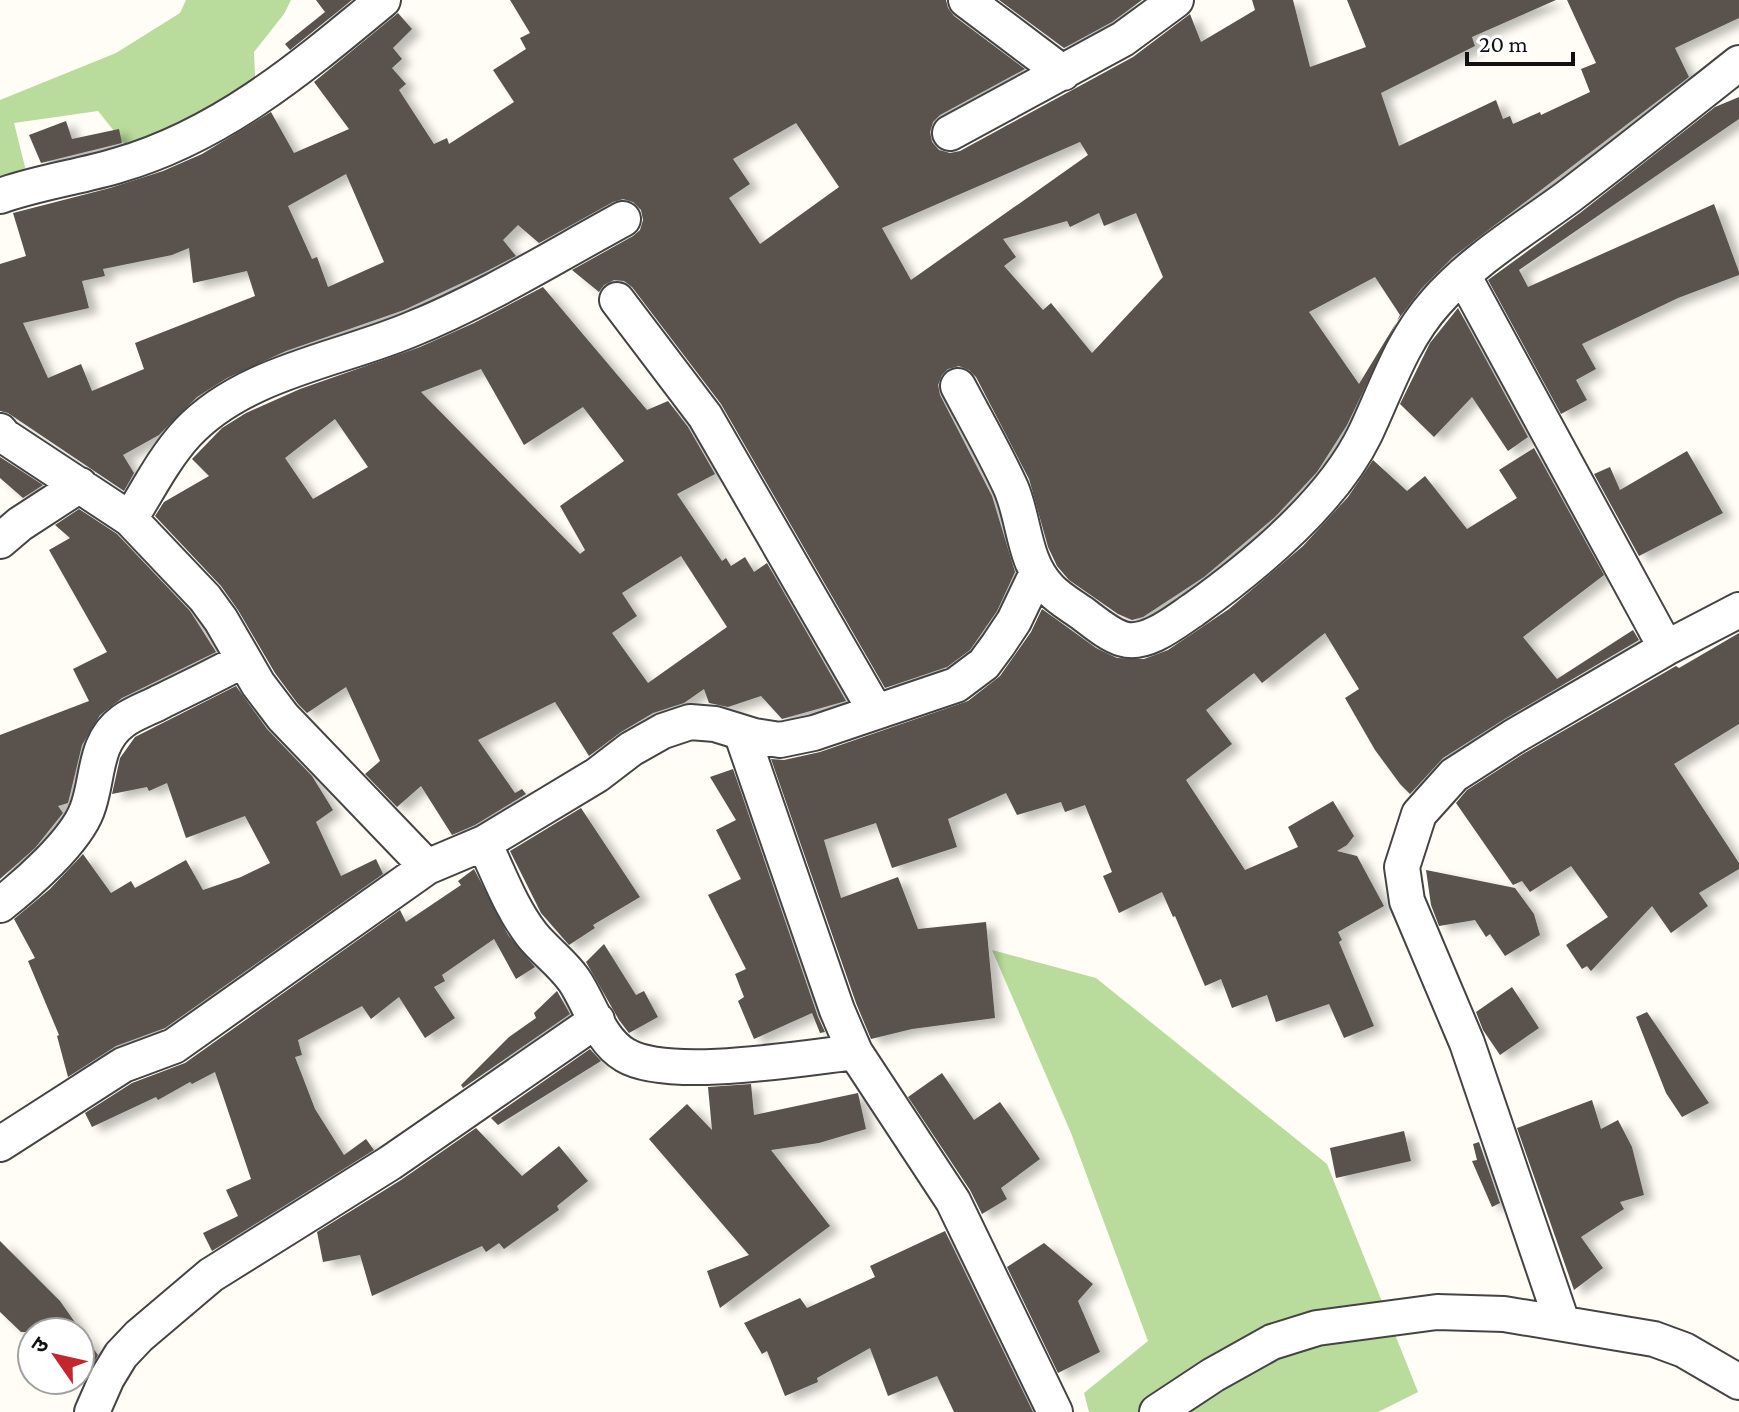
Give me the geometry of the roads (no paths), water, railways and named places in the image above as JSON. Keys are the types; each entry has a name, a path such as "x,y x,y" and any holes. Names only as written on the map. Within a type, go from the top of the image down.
{"street":[{"path":"0,196 27,186 120,165 228,119 289,78 383,0"},
{"path":"966,0 1063,73"},
{"path":"950,133 1123,39 1176,0"},
{"path":"958,386 1013,492 1027,548 1037,573 1050,590 1122,639 1139,641 1174,623 1241,575 1327,490 1364,436 1376,404 1409,338 1435,303 1463,275 1739,63"},
{"path":"130,519 165,462 188,432 221,405 266,381 413,329 508,282 623,219"},
{"path":"1463,275 1666,648"},
{"path":"617,300 705,416 876,712"},
{"path":"0,431 130,519 205,598 258,684 283,717 427,867"},
{"path":"0,541 20,524 80,485"},
{"path":"0,1144 112,1072 174,1046 427,867 484,843 663,731 690,722 715,724 780,740 814,733 956,685 984,664 1014,621 1037,573"},
{"path":"1562,1322 1467,1043 1407,901 1402,867 1419,814 1454,775 1666,648 1739,610"},
{"path":"0,905 29,882 86,813 98,758 106,741 123,721 244,660"},
{"path":"741,732 837,1010 855,1052 953,1201 1055,1412"},
{"path":"484,843 518,915 534,937 568,972 583,992 609,1040 624,1055 641,1062 684,1067 727,1066 855,1052"},
{"path":"92,1412 121,1355 211,1275 390,1163 597,1020"},
{"path":"1157,1412 1213,1375 1272,1342 1317,1328 1437,1312 1504,1314 1654,1339 1684,1350 1739,1382"}]}
